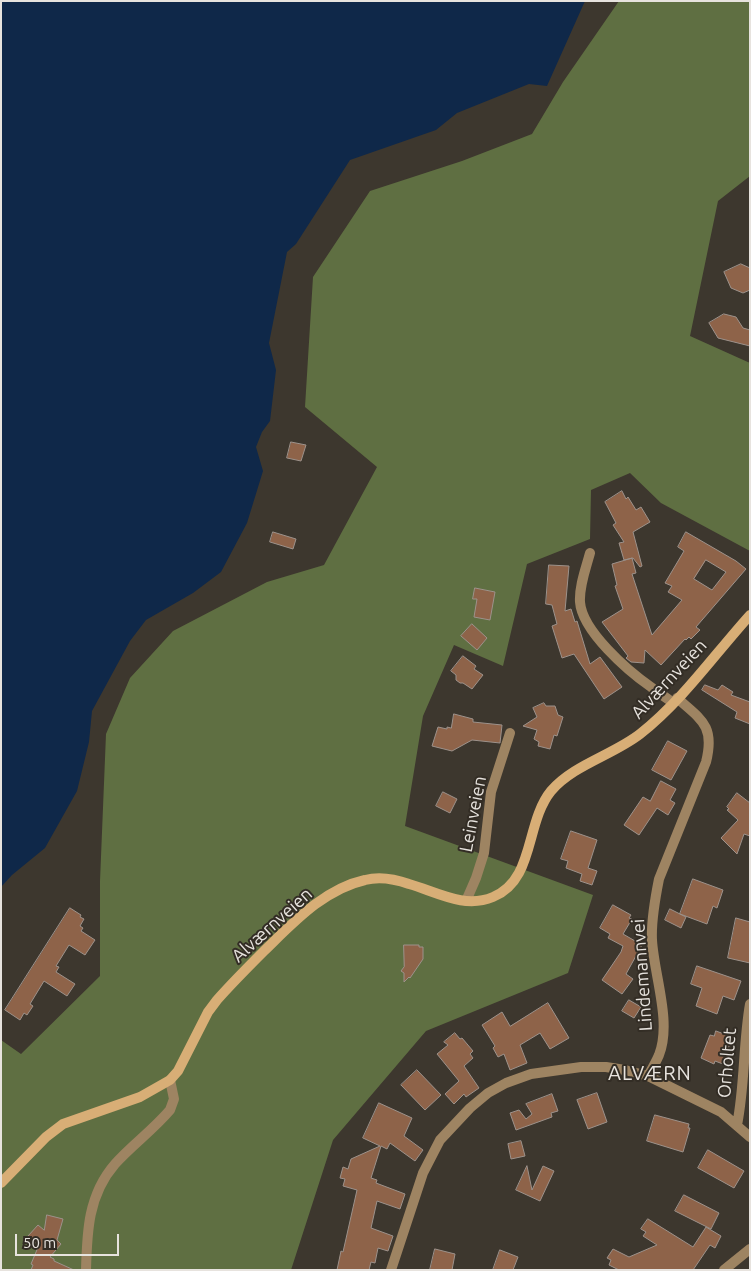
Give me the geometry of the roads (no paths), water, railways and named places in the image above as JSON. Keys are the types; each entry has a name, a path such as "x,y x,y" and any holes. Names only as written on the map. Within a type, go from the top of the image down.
{"main road":[{"name":"Alværnveien","path":"1,1184 46,1137 63,1124 140,1097 170,1080 178,1071 208,1012 217,1000 284,931 328,896 355,882 381,878 399,881 445,897 466,901 484,900 494,897 505,890 515,880 524,863 538,814 554,788 568,776 633,739 656,720 750,615"}],"street":[{"name":"Lindemannvei","path":"590,553 580,601 581,610 586,621 595,634 619,660 651,688 675,701 702,721 707,727 710,740 706,762 659,879 655,898 652,940 664,1037 659,1055 648,1076"},
{"name":"Leinveien","path":"466,901 484,852 491,792 510,733"},
{"name":"Orholtet","path":"737,1125 742,1096 746,1028 750,1004"},
{"path":"391,1270 423,1173 440,1140 470,1108 488,1093 506,1083 531,1074 581,1067 606,1067 648,1076"},
{"name":"Orholtet","path":"648,1076 720,1112 750,1137"},
{"path":"86,1270 87,1233 90,1213 96,1194 114,1165 170,1110 174,1099 170,1080"},
{"path":"724,1270 750,1249"}],"water":[{"path":"1,1 585,1 547,86 529,84 457,113 436,130 350,160 296,244 287,252 269,343 276,370 270,421 262,432 256,447 263,471 247,523 221,572 193,593 146,620 130,641 92,711 89,742 77,791 45,848 12,875 1,887"}],"district":[{"name":"ALVÆRN","path":"650,1073"}]}
